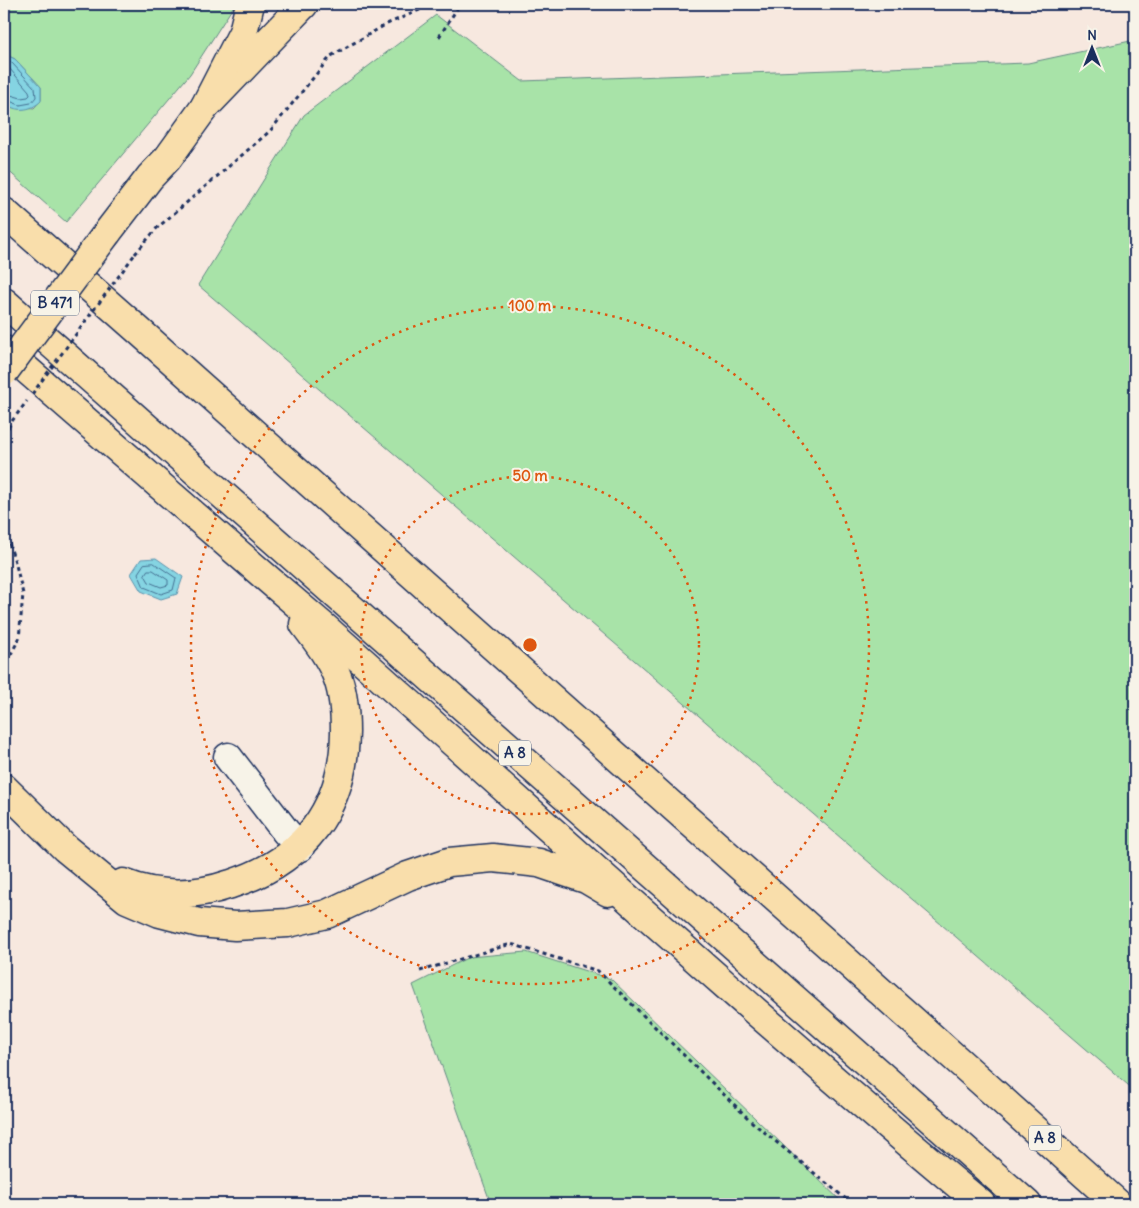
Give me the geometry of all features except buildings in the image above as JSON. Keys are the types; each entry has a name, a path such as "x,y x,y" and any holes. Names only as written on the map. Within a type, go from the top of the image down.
{"main road":[{"path":"204,108 243,32 250,4"},
{"name":"B 471","path":"4,372 107,233 150,177 168,158 204,108 303,4"},
{"name":"A 8","path":"4,212 1118,1204"},
{"name":"A 8","path":"4,302 1027,1204"},
{"path":"4,350 332,633 889,1128 981,1204"},
{"path":"93,871 145,891 173,894 215,890 251,878 275,866 300,846 325,814 339,780 344,747 345,712 338,680 325,652 269,580"},
{"path":"4,788 65,848 113,890 127,899 160,913 199,923 234,926 288,923 328,914 408,876 449,862 493,858 539,863 586,879 652,919"}],"lane":[{"path":"228,756 286,832 300,846"}],"path":[{"path":"4,435 12,421 135,254 157,228 270,131 332,56 387,24 422,9 428,4"},
{"path":"439,37 460,4"},
{"path":"4,528 23,594 19,639 4,667"},
{"path":"420,971 512,944 598,971 752,1122 852,1204"}],"green space":[{"path":"4,4 235,4 190,74 66,222 4,167 4,102 6,105 34,108 41,100 41,87 15,59 4,54"},
{"path":"436,15 522,81 1028,63 1135,40 1135,1091 198,285 304,115"},
{"path":"526,952 611,979 844,1204 491,1204 413,985 469,957"}],"water":[{"path":"4,54 15,59 41,87 41,101 33,107 18,109 8,106 4,102"},
{"path":"156,558 183,577 177,594 161,599 141,591 131,574 141,559"}]}
